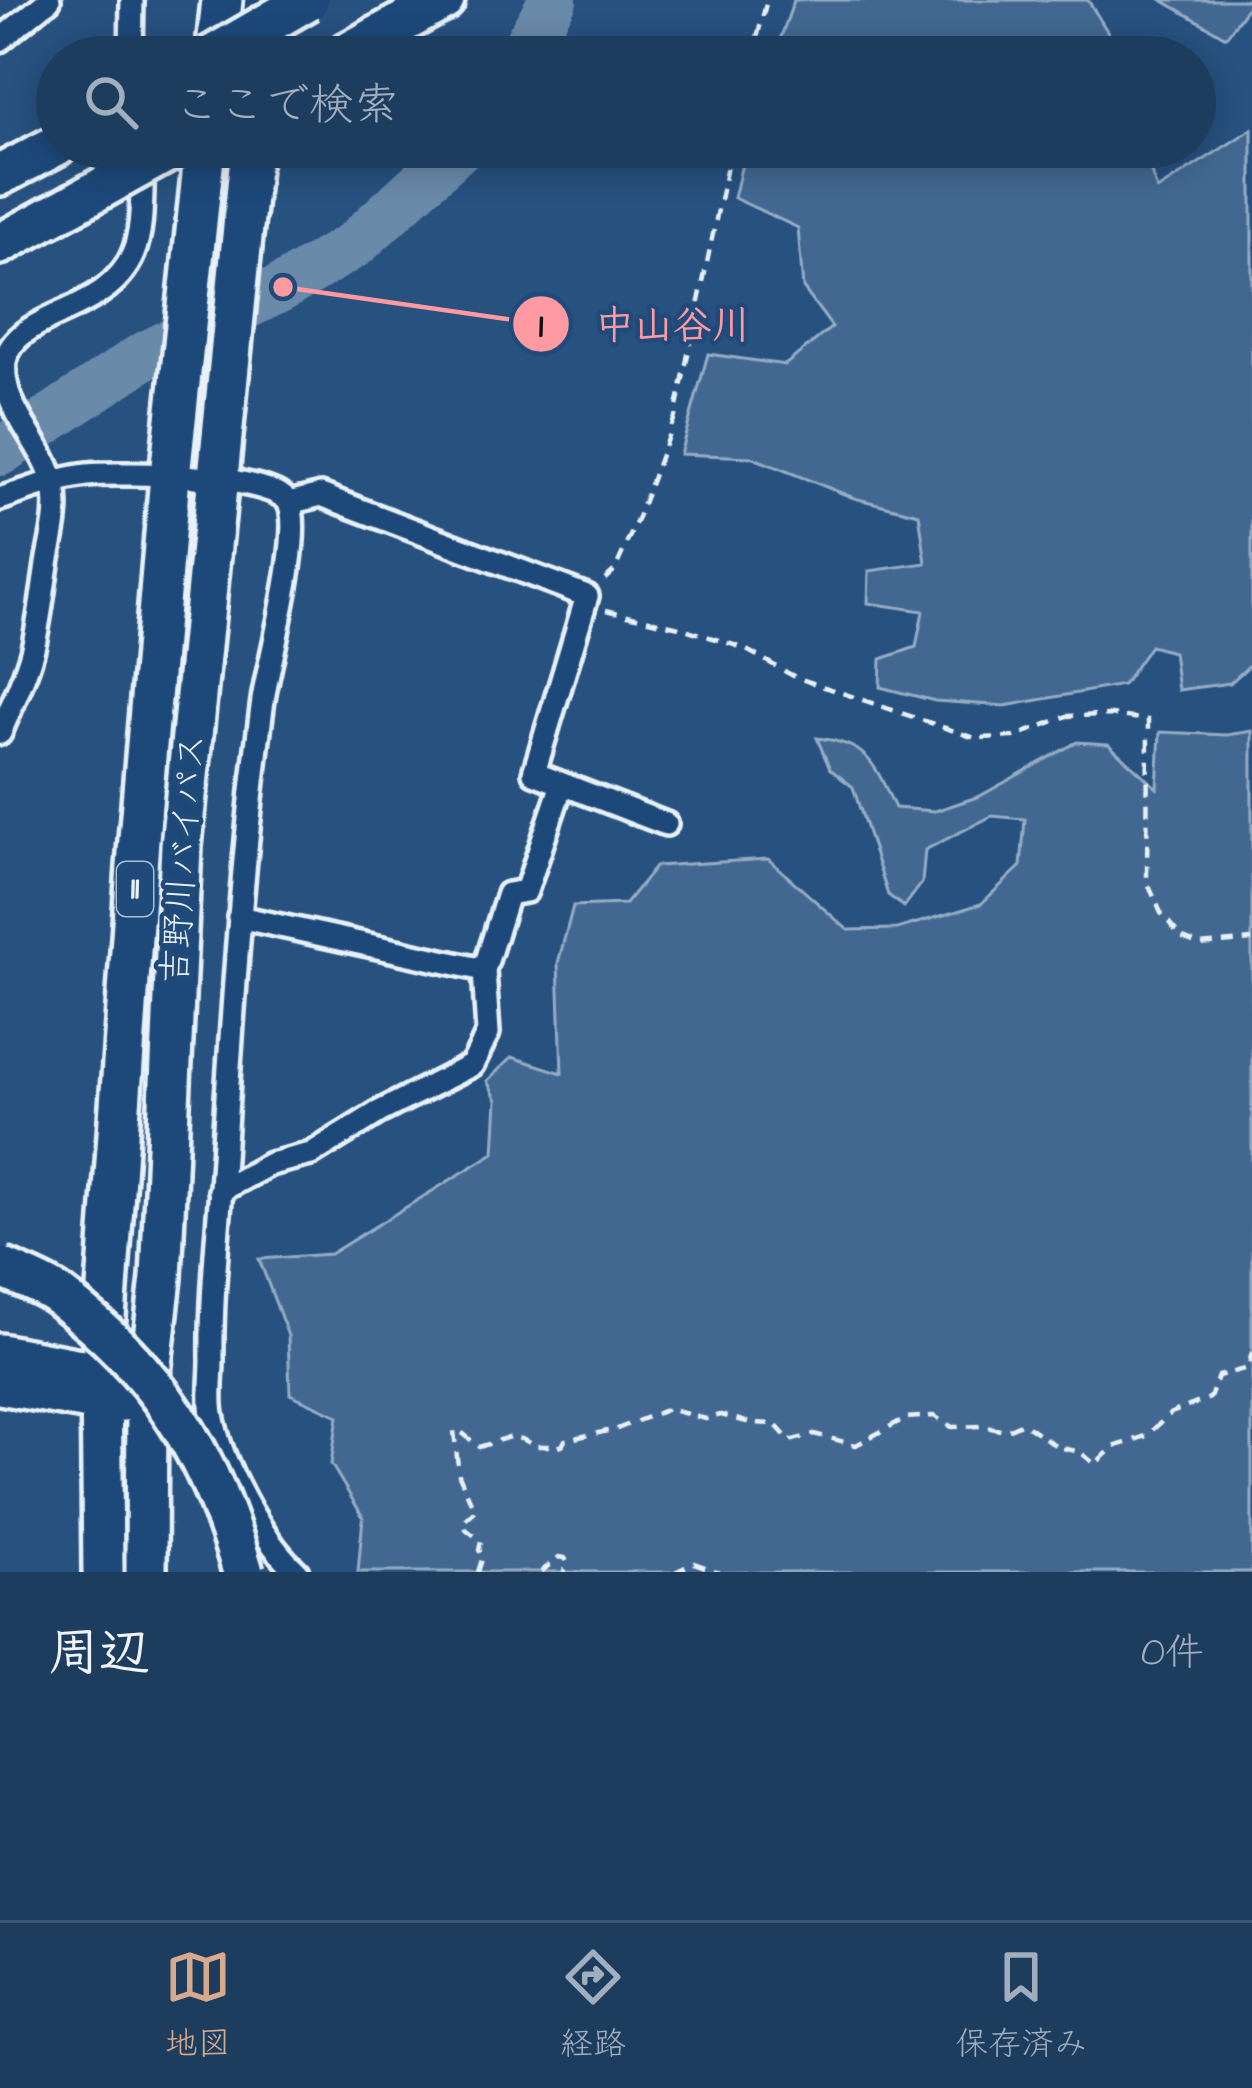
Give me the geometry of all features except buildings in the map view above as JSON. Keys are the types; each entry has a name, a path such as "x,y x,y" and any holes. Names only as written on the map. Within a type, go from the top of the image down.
{"highway":[{"path":"216,36 222,0"},
{"path":"262,36 265,0"},
{"path":"248,36 308,0"},
{"path":"378,36 444,0"},
{"path":"0,176 36,156"},
{"path":"0,244 138,168"},
{"name":"吉野川バイパス","path":"103,1572 101,1388 137,862 203,168"},
{"name":"吉野川バイパス","path":"146,1572 147,1399 161,1278 182,846 249,168"},
{"path":"0,1267 55,1293 135,1363 210,1472 243,1572"},
{"path":"0,1354 147,1399"},
{"path":"0,1384 101,1388"}],"street":[{"path":"0,40 49,0"},
{"path":"131,0 131,36"},
{"path":"0,734 32,651 57,508 48,471 8,401 2,381 7,354 19,335 91,301 122,275 135,249 142,168"},
{"path":"0,499 48,471 256,484 280,493 289,503 292,545 264,699 239,917 212,1323 212,1414 230,1469 261,1527 297,1572"},
{"path":"289,503 321,495 587,596 534,773 666,824"},
{"path":"220,1191 270,1164 311,1154 379,1112 472,1065 488,1033 484,970 508,894 526,891 562,784"},
{"path":"239,917 484,970"}],"path":[{"path":"758,36 767,0"},
{"path":"726,168 675,417 615,570 587,596 609,614 743,648 795,677 975,738 1014,737 1067,716 1148,720 1148,881 1161,913 1181,937 1201,945 1252,940"},
{"path":"478,1572 482,1541 466,1529 464,1521 475,1511 458,1475 454,1431 479,1447 508,1437 522,1438 535,1447 562,1446 580,1434 617,1429 668,1409 706,1419 721,1415 775,1424 790,1441 814,1434 856,1445 906,1418 934,1416 952,1427 1005,1431 1023,1424 1095,1463 1114,1447 1146,1436 1171,1413 1210,1397 1218,1376 1248,1368 1252,1352"},
{"path":"541,1572 559,1557 568,1565 563,1572"},
{"path":"675,1572 694,1563 718,1572"}],"shaded area":[{"path":"794,0 1088,0 1110,36 781,36"},
{"path":"1162,0 1252,0 1252,1 1226,37"},
{"path":"1252,129 1252,663 1230,683 1178,690 1173,652 1150,646 1123,685 1005,706 935,701 880,687 881,659 916,647 923,611 868,603 869,571 926,563 919,514 854,498 751,457 680,454 708,354 785,365 832,327 803,288 798,228 734,198 741,168 1150,168 1157,190 1191,168 1216,168 1216,152"},
{"path":"1252,731 1252,1572 358,1572 363,1517 331,1464 338,1416 290,1394 288,1336 259,1259 330,1254 494,1153 497,1100 487,1081 512,1057 562,1073 558,963 573,906 625,904 656,866 768,859 848,930 897,929 981,904 1021,866 1025,819 992,816 925,850 922,883 904,907 888,895 853,787 830,769 817,738 848,745 868,759 895,808 935,811 980,796 1077,742 1108,744 1157,788 1160,732 1227,735"}],"waterway":[{"path":"532,36 553,0"},
{"path":"0,452 142,357 283,287 355,244 437,168"}],"place":[{"name":"中山谷川","path":"283,287"}]}
